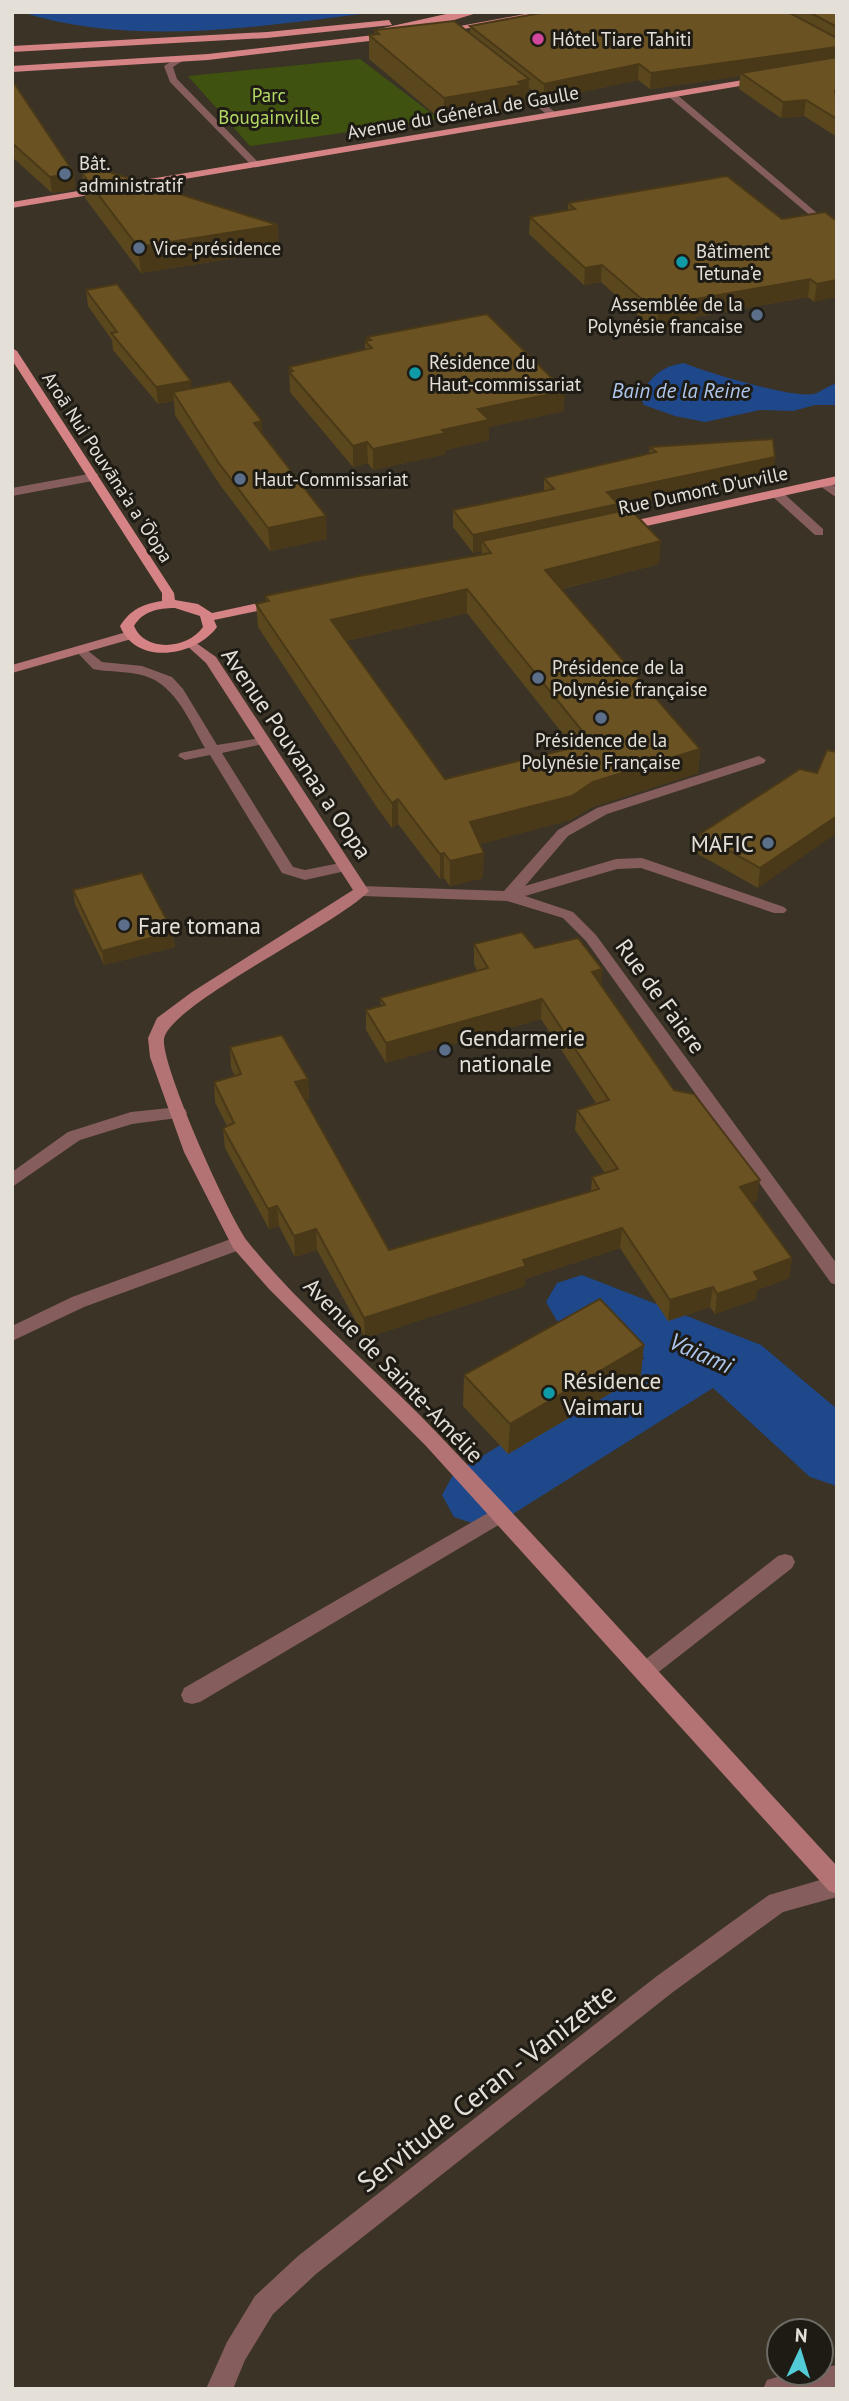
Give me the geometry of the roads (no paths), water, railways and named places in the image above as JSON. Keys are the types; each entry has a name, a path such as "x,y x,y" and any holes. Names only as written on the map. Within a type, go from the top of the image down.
{"main road":[{"path":"12,49 275,34 476,12"},
{"path":"12,58 297,39 410,26 485,12"},
{"path":"12,67 180,60 446,30 553,12"},
{"path":"12,67 344,42"},
{"name":"Avenue du Général de Gaulle","path":"12,205 776,77"},
{"name":"Aroā Nui Pouvāna'a a 'Ō'opa","path":"12,351 168,593 169,604"},
{"name":"Rue Dumont D'urville","path":"601,532 830,482"},
{"path":"209,617 209,632 192,644 156,648 137,642 130,635 127,626 132,617 151,606 169,604 193,607 209,617 295,599"}],"street":[{"path":"446,30 455,39"},
{"path":"180,60 168,66 173,80 256,165"},
{"path":"507,78 553,115"},
{"path":"673,95 837,235"},
{"path":"12,492 94,477"},
{"path":"830,482 837,494"},
{"path":"776,493 819,532"},
{"path":"12,669 130,635"},
{"name":"Avenue Pouvanaa a Oopa","path":"192,644 211,660 361,891"},
{"path":"82,650 98,666 142,670 167,680 176,689 287,870 305,875 345,867"},
{"path":"185,756 262,740"},
{"path":"508,896 564,833 602,811 759,760"},
{"path":"508,896 616,864 642,863 779,910"},
{"name":"Rue de Faiere","path":"361,891 508,896 568,915 591,937 837,1278"},
{"name":"Avenue de Sainte-Amélie","path":"361,891 198,996 163,1022 156,1038 158,1057 192,1152 239,1243 275,1284 433,1441 837,1884"},
{"path":"12,1181 74,1136 131,1118 179,1113"},
{"path":"12,1334 103,1293 239,1243"},
{"path":"192,1695 500,1514"},
{"path":"644,1672 785,1562"},
{"name":"Servitude Ceran - Vanizette","path":"219,2389 236,2351 264,2305 307,2265 664,1984 778,1903 837,1884"},
{"path":"776,2389 837,2378"}],"water":[{"path":"21,12 377,12 243,28 153,32 64,23"},
{"name":"Bain de la Reine","path":"684,363 731,379 792,393 817,393 837,383 837,405 815,405 793,411 760,410 705,422 675,416 644,405 640,395 653,377 664,369"}],"waterway":[{"name":"Vaiami","path":"582,1302 735,1365 837,1456"},
{"path":"481,1495 707,1356"}],"place":[{"name":"Hôtel Tiare Tahiti","path":"538,39"},
{"name":"Bât. administratif","path":"65,174"},
{"name":"Vice-présidence","path":"139,248"},
{"name":"Bâtiment Tetuna’e","path":"682,262"},
{"name":"Assemblée de la Polynésie francaise","path":"757,315"},
{"name":"Résidence du Haut-commissariat","path":"415,373"},
{"name":"Haut-Commissariat","path":"240,479"},
{"name":"Présidence de la Polynésie française","path":"538,678"},
{"name":"Présidence de la Polynésie Française","path":"601,718"},
{"name":"MAFIC","path":"768,843"},
{"name":"Fare tomana","path":"124,925"},
{"name":"Gendarmerie nationale","path":"445,1050"},
{"name":"Résidence Vaimaru","path":"549,1393"}],"park label":[{"name":"Parc Bougainville","path":"269,106"}]}
